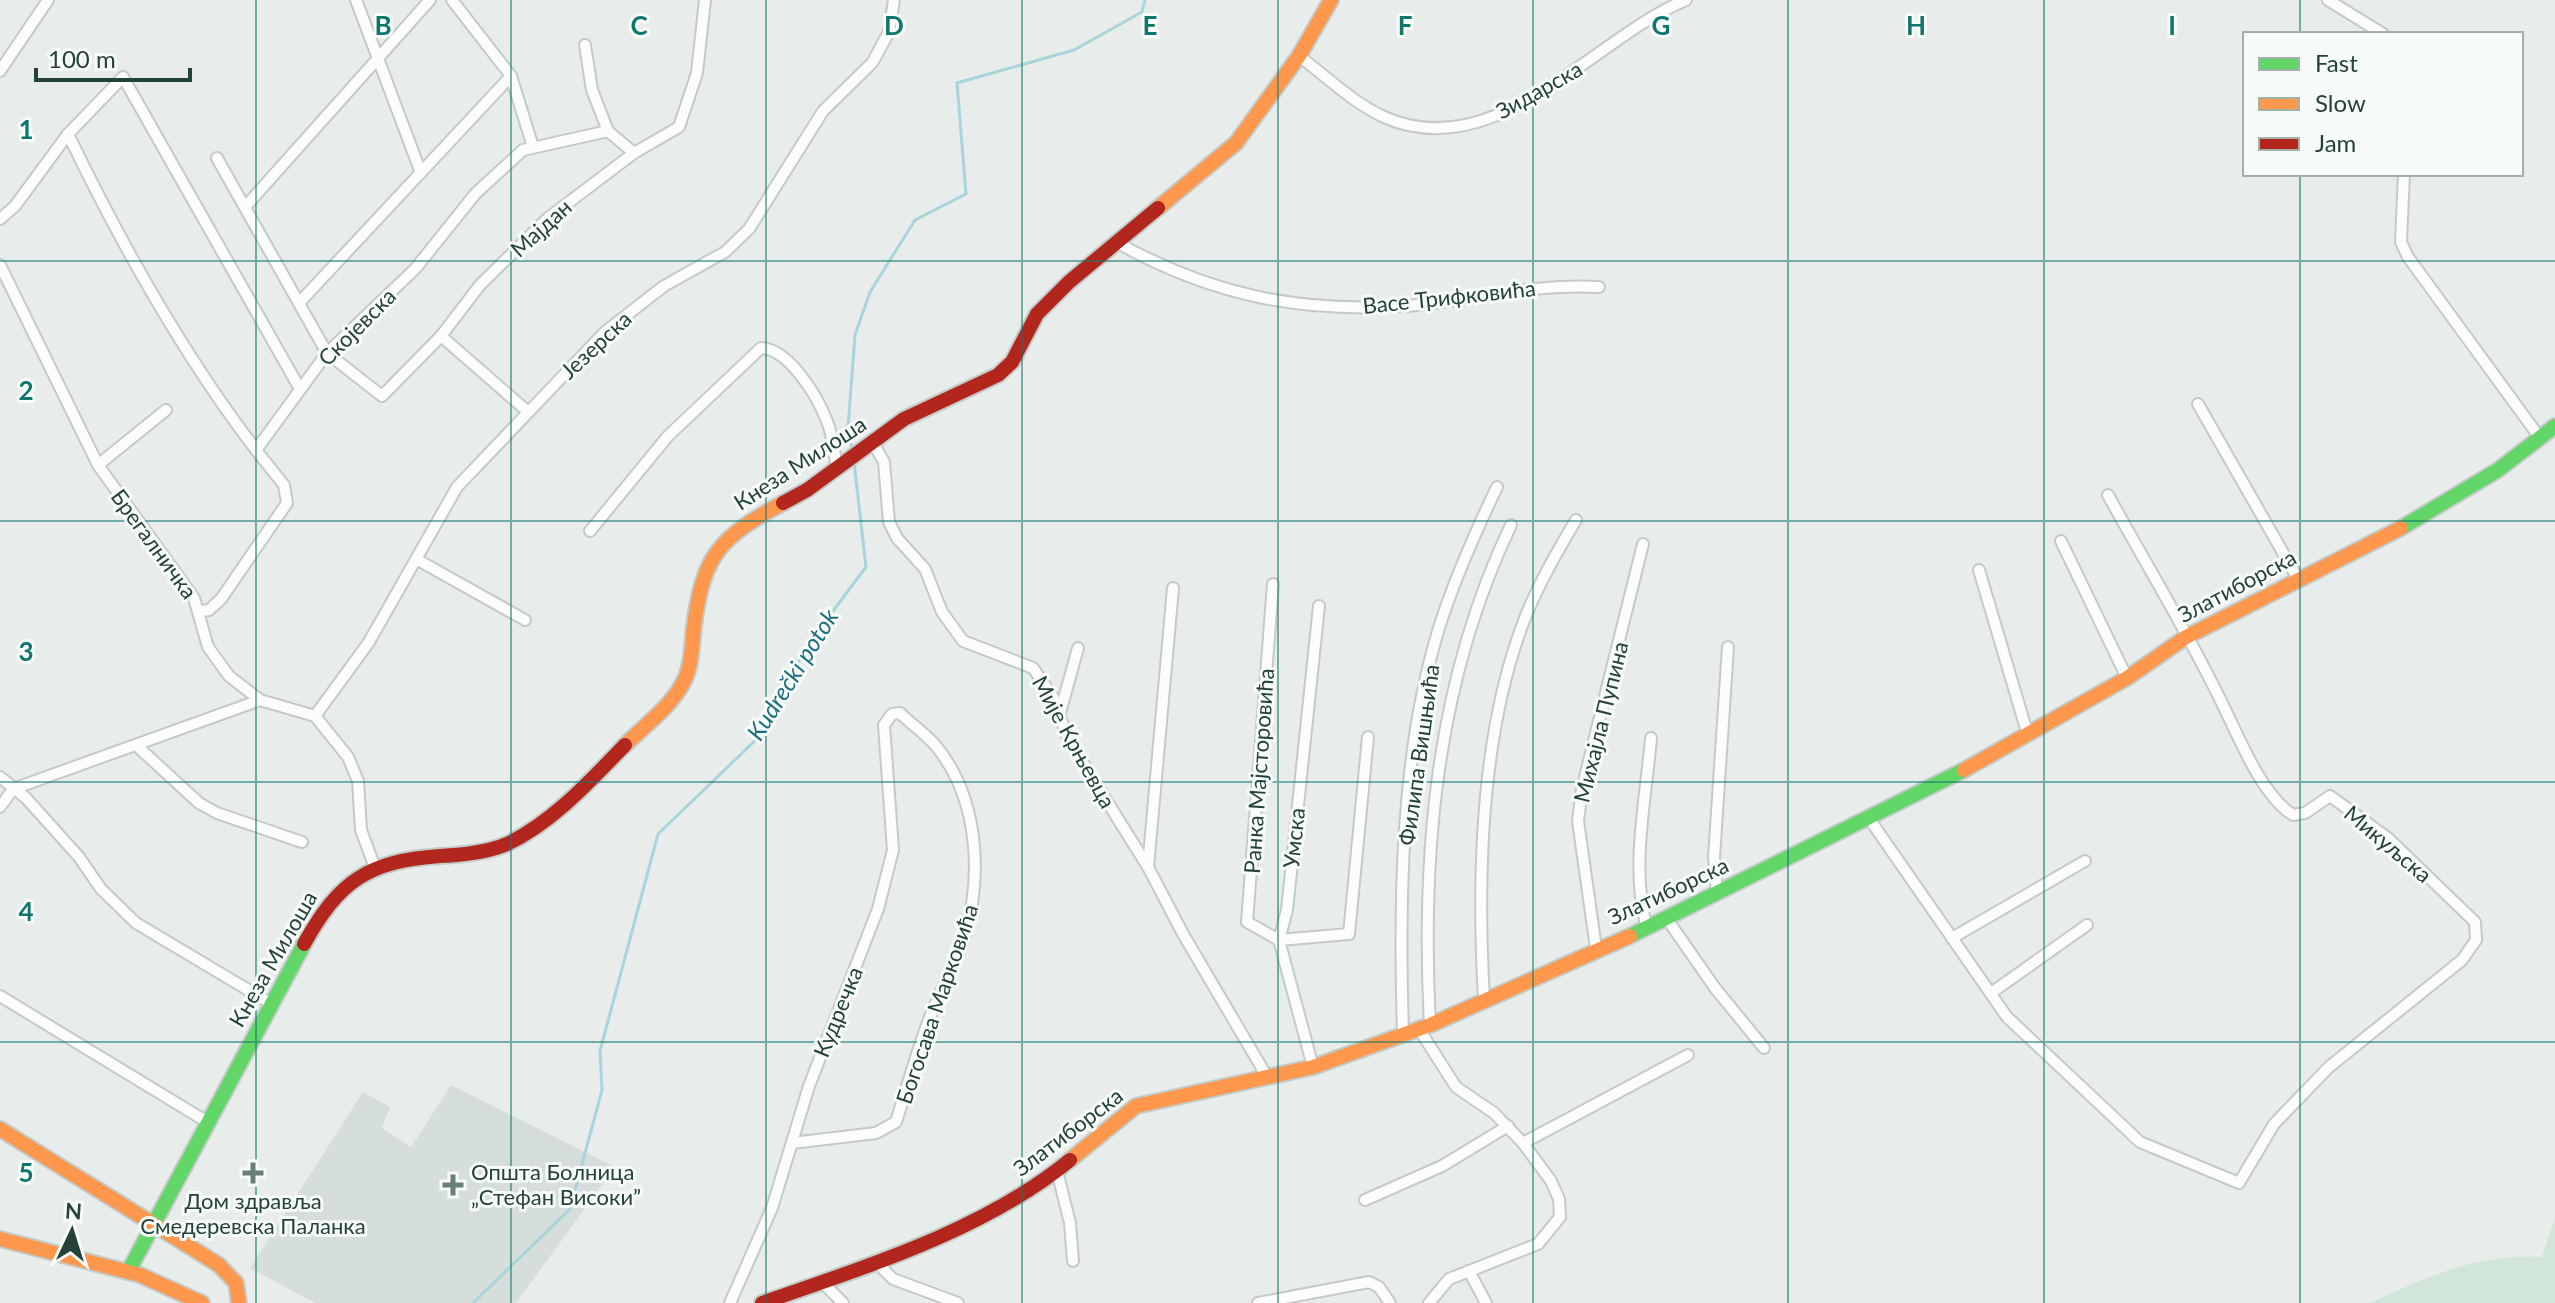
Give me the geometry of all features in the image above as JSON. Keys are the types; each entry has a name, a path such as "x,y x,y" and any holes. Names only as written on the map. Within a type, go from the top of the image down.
{"street":[{"path":"0,71 48,0"},
{"path":"356,0 421,173"},
{"path":"246,206 430,0"},
{"path":"452,0 511,76 533,147"},
{"name":"Мајдан","path":"327,353 382,396 441,336 480,285 548,218 634,153 679,127 697,73 705,0"},
{"name":"Језерска","path":"315,716 369,642 457,487 605,332 664,286 725,252 749,229 823,111 872,63 889,32 894,0"},
{"name":"Кнеза Милоша","path":"128,1272 270,1003 331,899 374,865 432,854 490,850 516,839 550,815 673,698 684,681 690,660 699,586 707,565 719,548 746,523 848,461 904,419 998,375 1012,362 1037,314 1069,282 1236,143 1299,56 1331,0"},
{"name":"Зидарска","path":"1299,56 1367,108 1387,118 1407,124 1446,127 1506,111 1584,66 1665,7 1686,0"},
{"path":"2328,0 2380,32"},
{"path":"585,45 592,90 608,131 634,153"},
{"path":"299,303 511,76"},
{"path":"0,219 15,206 68,134 123,77 300,389"},
{"name":"Скојевска","path":"256,450 327,353 415,269 476,193 523,150 608,131"},
{"path":"68,134 110,223 206,380 284,485 287,503 221,599 209,610 201,611"},
{"path":"217,158 327,353"},
{"path":"2404,176 2401,242 2408,257 2540,438"},
{"name":"Васе Трифковића","path":"1118,243 1168,271 1254,299 1330,308 1406,306 1530,287 1599,287"},
{"name":"Брегалничка","path":"0,265 98,465 201,611 208,647 229,676 260,700 315,716"},
{"path":"441,336 527,411"},
{"path":"590,531 668,436 761,348 780,354 806,386 848,461"},
{"path":"2198,404 2298,579"},
{"path":"98,465 166,410"},
{"name":"Златиборска","path":"762,1303 877,1263 1012,1201 1057,1171 1136,1106 1313,1067 1424,1027 1667,919 1946,780 2127,678 2186,637 2424,516 2498,470 2555,426"},
{"name":"Мије Крњевца","path":"873,443 884,462 889,522 897,538 925,569 942,612 963,641 1033,668 1060,713 1068,739 1148,867 1190,947 1266,1075"},
{"name":"Филипа Вишњића","path":"1403,1034 1402,885 1422,697 1449,601 1497,487"},
{"path":"2108,495 2186,637"},
{"path":"1484,999 1479,917 1484,833 1505,685 1537,589 1576,520"},
{"path":"1429,1303 1449,1279 1538,1244 1560,1217 1555,1190 1523,1143 1508,1126 1456,1087 1424,1027 1427,869 1443,737 1464,641 1511,525"},
{"path":"2061,541 2127,678"},
{"name":"Михајла Пупина","path":"1596,948 1578,821 1582,789 1643,544"},
{"path":"416,559 525,620"},
{"path":"1979,570 2027,732"},
{"name":"Ранка Мајсторовића","path":"1273,584 1247,922 1279,940"},
{"path":"1148,867 1173,588"},
{"name":"Умска","path":"1313,1067 1279,940 1287,910 1319,606"},
{"name":"Микуљска","path":"1991,993 2007,1017 2140,1142 2239,1183 2274,1124 2329,1067 2462,960 2476,940 2475,922 2389,839 2330,796 2305,813 2293,815 2281,808 2238,740 2186,637"},
{"path":"1717,894 1714,857 1728,647"},
{"path":"1060,713 1078,648"},
{"path":"0,807 13,789 138,747 260,700"},
{"name":"Богосава Марковића","path":"792,1143 886,1130 896,1122 929,1019 963,940 975,890 975,854 957,780 936,746 900,713 892,714"},
{"name":"Кудречка","path":"730,1303 772,1208 809,1086 878,909 893,850 884,725 892,714"},
{"path":"315,716 348,757 358,781 361,830 374,865"},
{"path":"1279,940 1349,934 1368,737"},
{"path":"1647,928 1641,908 1641,883 1651,738"},
{"path":"138,747 199,803 217,813 302,842"},
{"path":"0,777 26,798 79,857 101,889 136,923 270,1003"},
{"path":"1868,817 1991,993 2087,925"},
{"path":"1952,938 2085,861"},
{"path":"1667,919 1715,988 1764,1048"},
{"path":"0,996 209,1123"},
{"path":"1523,1143 1688,1055"},
{"path":"1365,1200 1442,1166 1508,1126"},
{"path":"0,1129 228,1272 236,1283 239,1303"},
{"path":"1057,1171 1070,1223 1073,1261"},
{"path":"0,1239 128,1272 202,1303"},
{"path":"877,1263 893,1279 958,1303"},
{"path":"1469,1271 1486,1303"},
{"path":"1258,1303 1369,1282 1379,1287 1390,1303"},
{"path":"823,1283 843,1303"}],"shaded area":[{"name":"Општа Болница „Стефан Високи”","path":"451,1085 615,1167 516,1303 315,1303 250,1268 363,1092 390,1107 382,1128 411,1147"}],"green space":[{"path":"2555,1217 2555,1303 2370,1303 2433,1276 2474,1263 2542,1257"}],"waterway":[{"name":"Kudrečki potok","path":"852,451 848,427 855,335 870,292 915,220 966,194 957,83 1074,50 1142,12 1145,0"},
{"name":"Kudrečki potok","path":"473,1303 570,1209 602,1090 600,1051 658,834 763,733 806,647 866,567 854,462"}],"traffic: fast":[{"path":"2401,528 2498,470 2555,426"},
{"path":"1630,936 1964,770"},
{"path":"128,1272 304,944"}],"traffic: slow":[{"path":"1158,208 1236,143 1299,56 1331,0"},
{"path":"625,745 665,707 687,675 698,602 703,582 718,551 744,527 783,503"},
{"path":"1964,770 2127,678 2186,637 2401,528"},
{"path":"1070,1160 1136,1106 1313,1067 1430,1025 1630,936"},
{"path":"0,1129 219,1265 236,1283 239,1303"},
{"path":"0,1239 140,1275 202,1303"}],"traffic: jam":[{"path":"783,503 807,490 904,419 998,375 1012,362 1037,314 1069,282 1158,208"},
{"path":"304,944 330,904 358,878 393,863 474,853 507,844 555,812 625,745"},
{"path":"762,1303 882,1260 962,1227 1037,1185 1070,1160"}],"place":[{"name":"Дом здравља Смедеревска Паланка","path":"253,1173"},
{"name":"Општа Болница „Стефан Високи”","path":"453,1185"}]}
